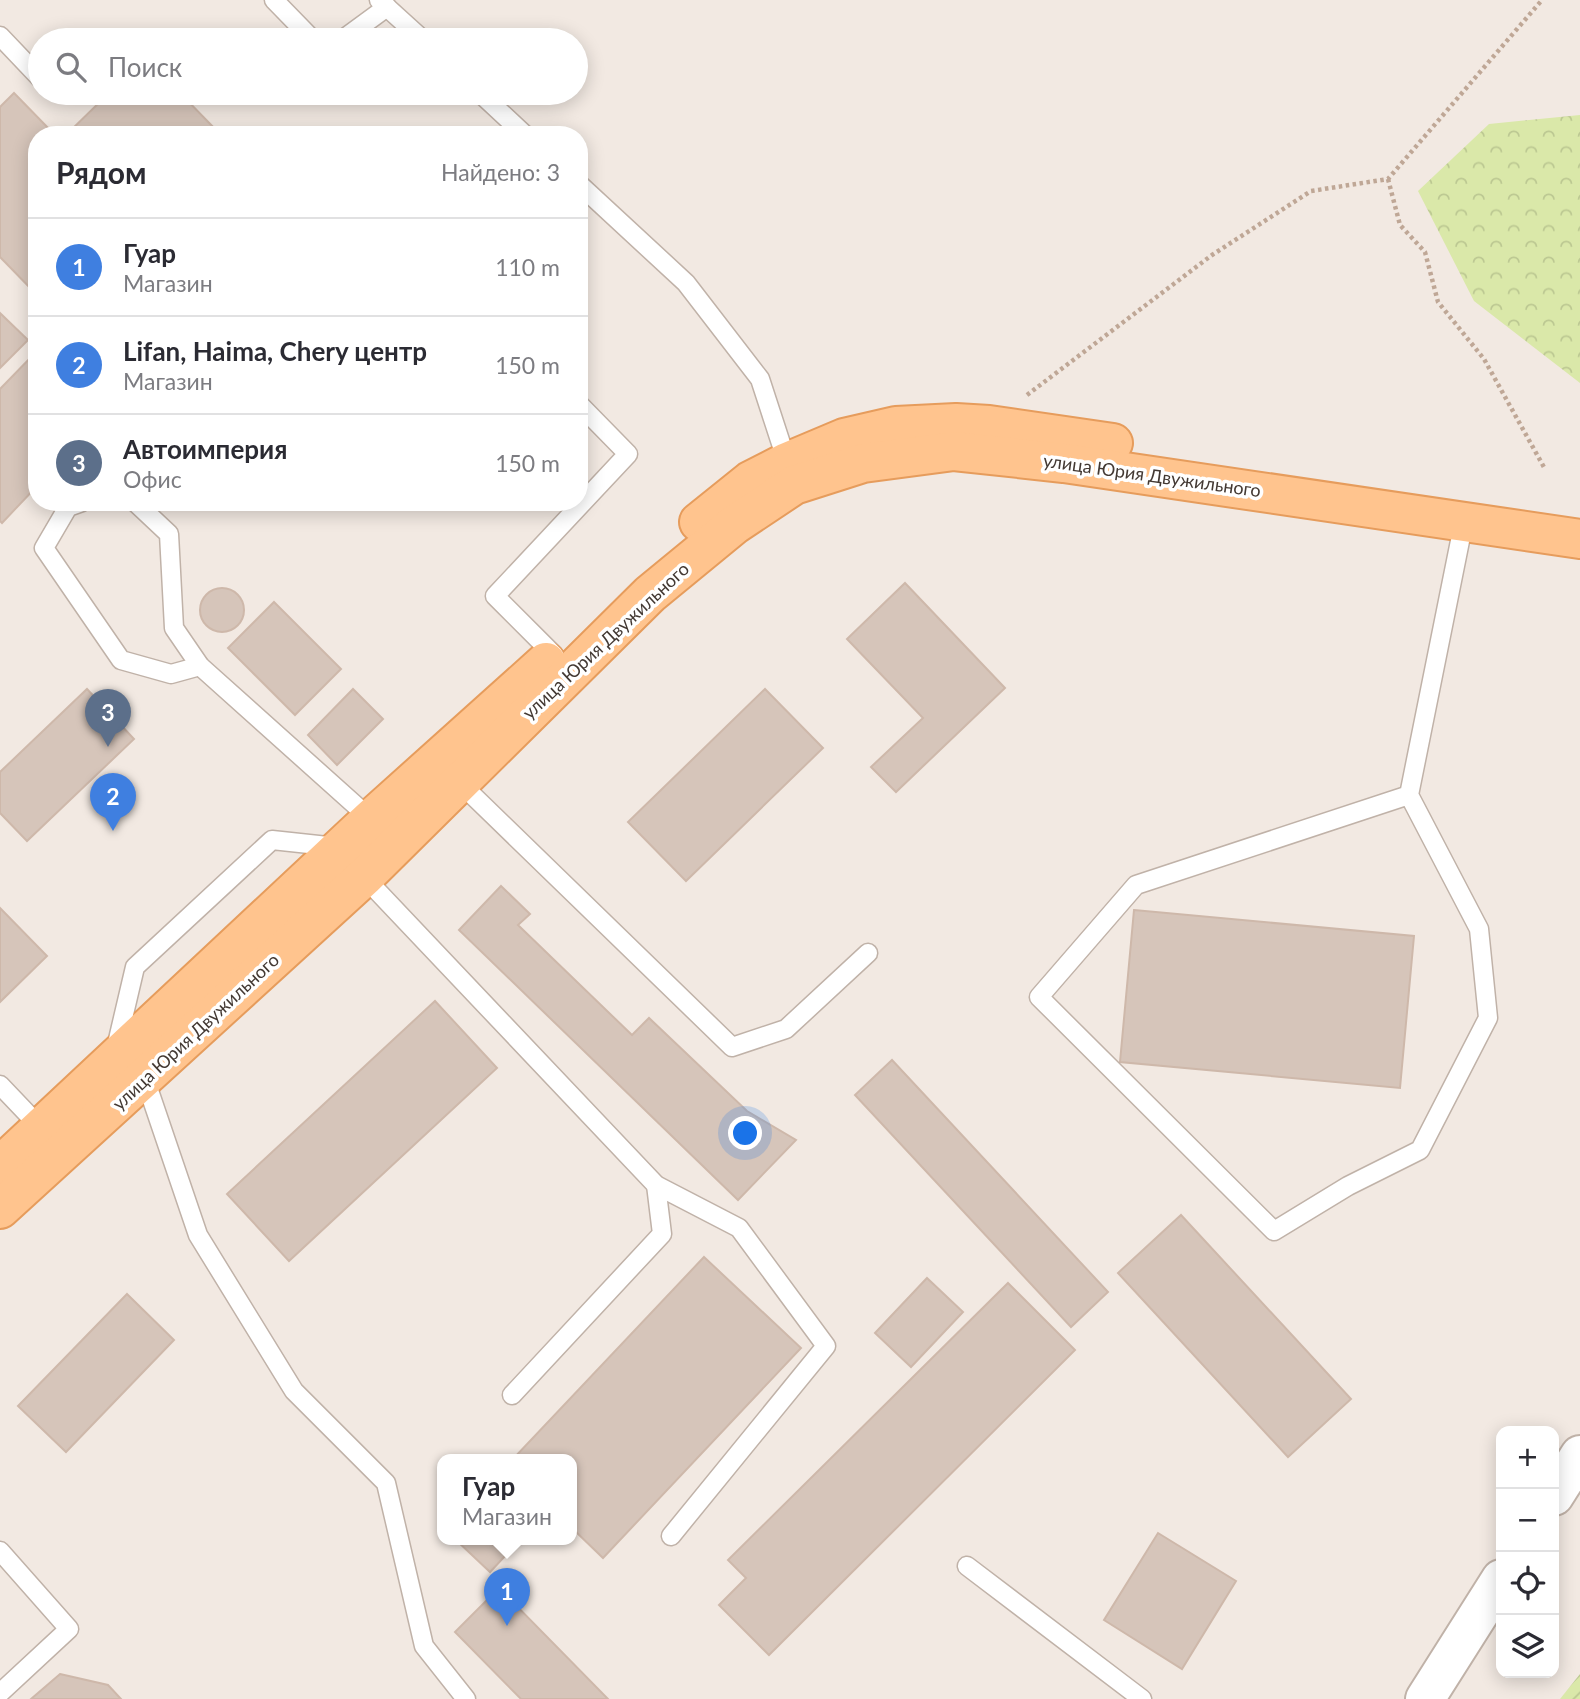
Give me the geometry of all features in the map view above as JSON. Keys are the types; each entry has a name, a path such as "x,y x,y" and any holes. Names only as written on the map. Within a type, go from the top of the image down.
{"main road":[{"name":"улица Юрия Двужильного","path":"382,832 460,783 650,594 791,474 844,438 896,426 957,423 989,425 1580,513"},
{"name":"улица Юрия Двужильного","path":"0,1209 129,1070 352,862 554,655 700,522 750,481 954,451 1064,463 1580,539"},
{"name":"улица Юрия Двужильного","path":"0,1166 41,1128 129,1070"}],"street":[{"path":"1558,1489 1580,1455"},
{"path":"1425,1699 1496,1587"}],"lane":[{"path":"274,0 301,28"},
{"path":"356,28 383,4 410,28"},
{"path":"0,36 28,65"},
{"path":"493,105 515,126"},
{"path":"588,192 686,283 760,379 791,474"},
{"path":"588,413 628,453 588,496"},
{"path":"66,511 44,548 121,660 171,674 200,666"},
{"path":"145,511 169,534 174,628 200,666 382,832"},
{"path":"554,655 495,596 574,511"},
{"path":"1409,795 1136,885 1039,997 1274,1231 1349,1186 1420,1150 1488,1018 1479,929 1409,795 1464,521"},
{"path":"460,783 732,1047 786,1029 868,953"},
{"path":"466,1699 424,1646 386,1483 294,1391 198,1235 129,1070 135,967 272,840 352,862 656,1185 739,1228 826,1346 671,1536"},
{"path":"0,1085 41,1128"},
{"path":"512,1395 662,1234 656,1185"},
{"path":"0,1551 69,1629 0,1693"},
{"path":"967,1566 1142,1699"}],"path":[{"path":"989,425 1212,255 1311,191 1388,180 1542,0"},
{"path":"1388,180 1400,225 1425,252 1438,302 1484,359 1545,469"}],"green space":[{"path":"1580,115 1580,383 1474,301 1418,191 1489,124"},
{"path":"1580,1674 1580,1699 1560,1699"}],"building":[{"path":"14,93 46,126 28,126 28,286 0,257 0,107"},
{"path":"97,105 192,105 212,126 75,126"},
{"path":"0,313 28,340 0,368"},
{"path":"28,360 28,496 2,523 0,521 0,389"},
{"path":"905,583 1005,688 896,792 871,767 923,718 847,639"},
{"path":"222,588 237,595 244,610 237,625 222,632 207,625 200,610 207,595"},
{"path":"274,602 341,669 295,715 228,648"},
{"path":"87,689 134,739 27,841 0,813 0,772"},
{"path":"353,689 383,719 337,765 308,735"},
{"path":"765,689 823,748 686,881 628,822"},
{"path":"501,886 530,914 518,925 632,1035 649,1018 747,1111 796,1140 738,1200 459,930"},
{"path":"0,908 47,956 0,1002"},
{"path":"1134,910 1414,936 1400,1088 1120,1062"},
{"path":"435,1001 497,1068 289,1261 227,1194"},
{"path":"892,1060 1108,1292 1071,1327 855,1095"},
{"path":"1181,1215 1351,1399 1288,1457 1118,1273"},
{"path":"704,1257 801,1348 603,1558 577,1533 577,1454 518,1454"},
{"path":"927,1278 963,1312 911,1367 875,1333"},
{"path":"1008,1283 1075,1350 769,1655 719,1605 746,1578 728,1560"},
{"path":"127,1294 174,1340 66,1452 18,1406"},
{"path":"1158,1533 1236,1581 1182,1669 1104,1620"},
{"path":"461,1545 515,1545 490,1572"},
{"path":"499,1588 608,1699 521,1699 455,1632"},
{"path":"60,1674 108,1685 121,1699 31,1699"}],"place":[{"name":"Автоимперия","path":"108,747"},
{"name":"Lifan, Haima, Chery центр","path":"113,831"},
{"name":"Гуар","path":"507,1626"}]}
